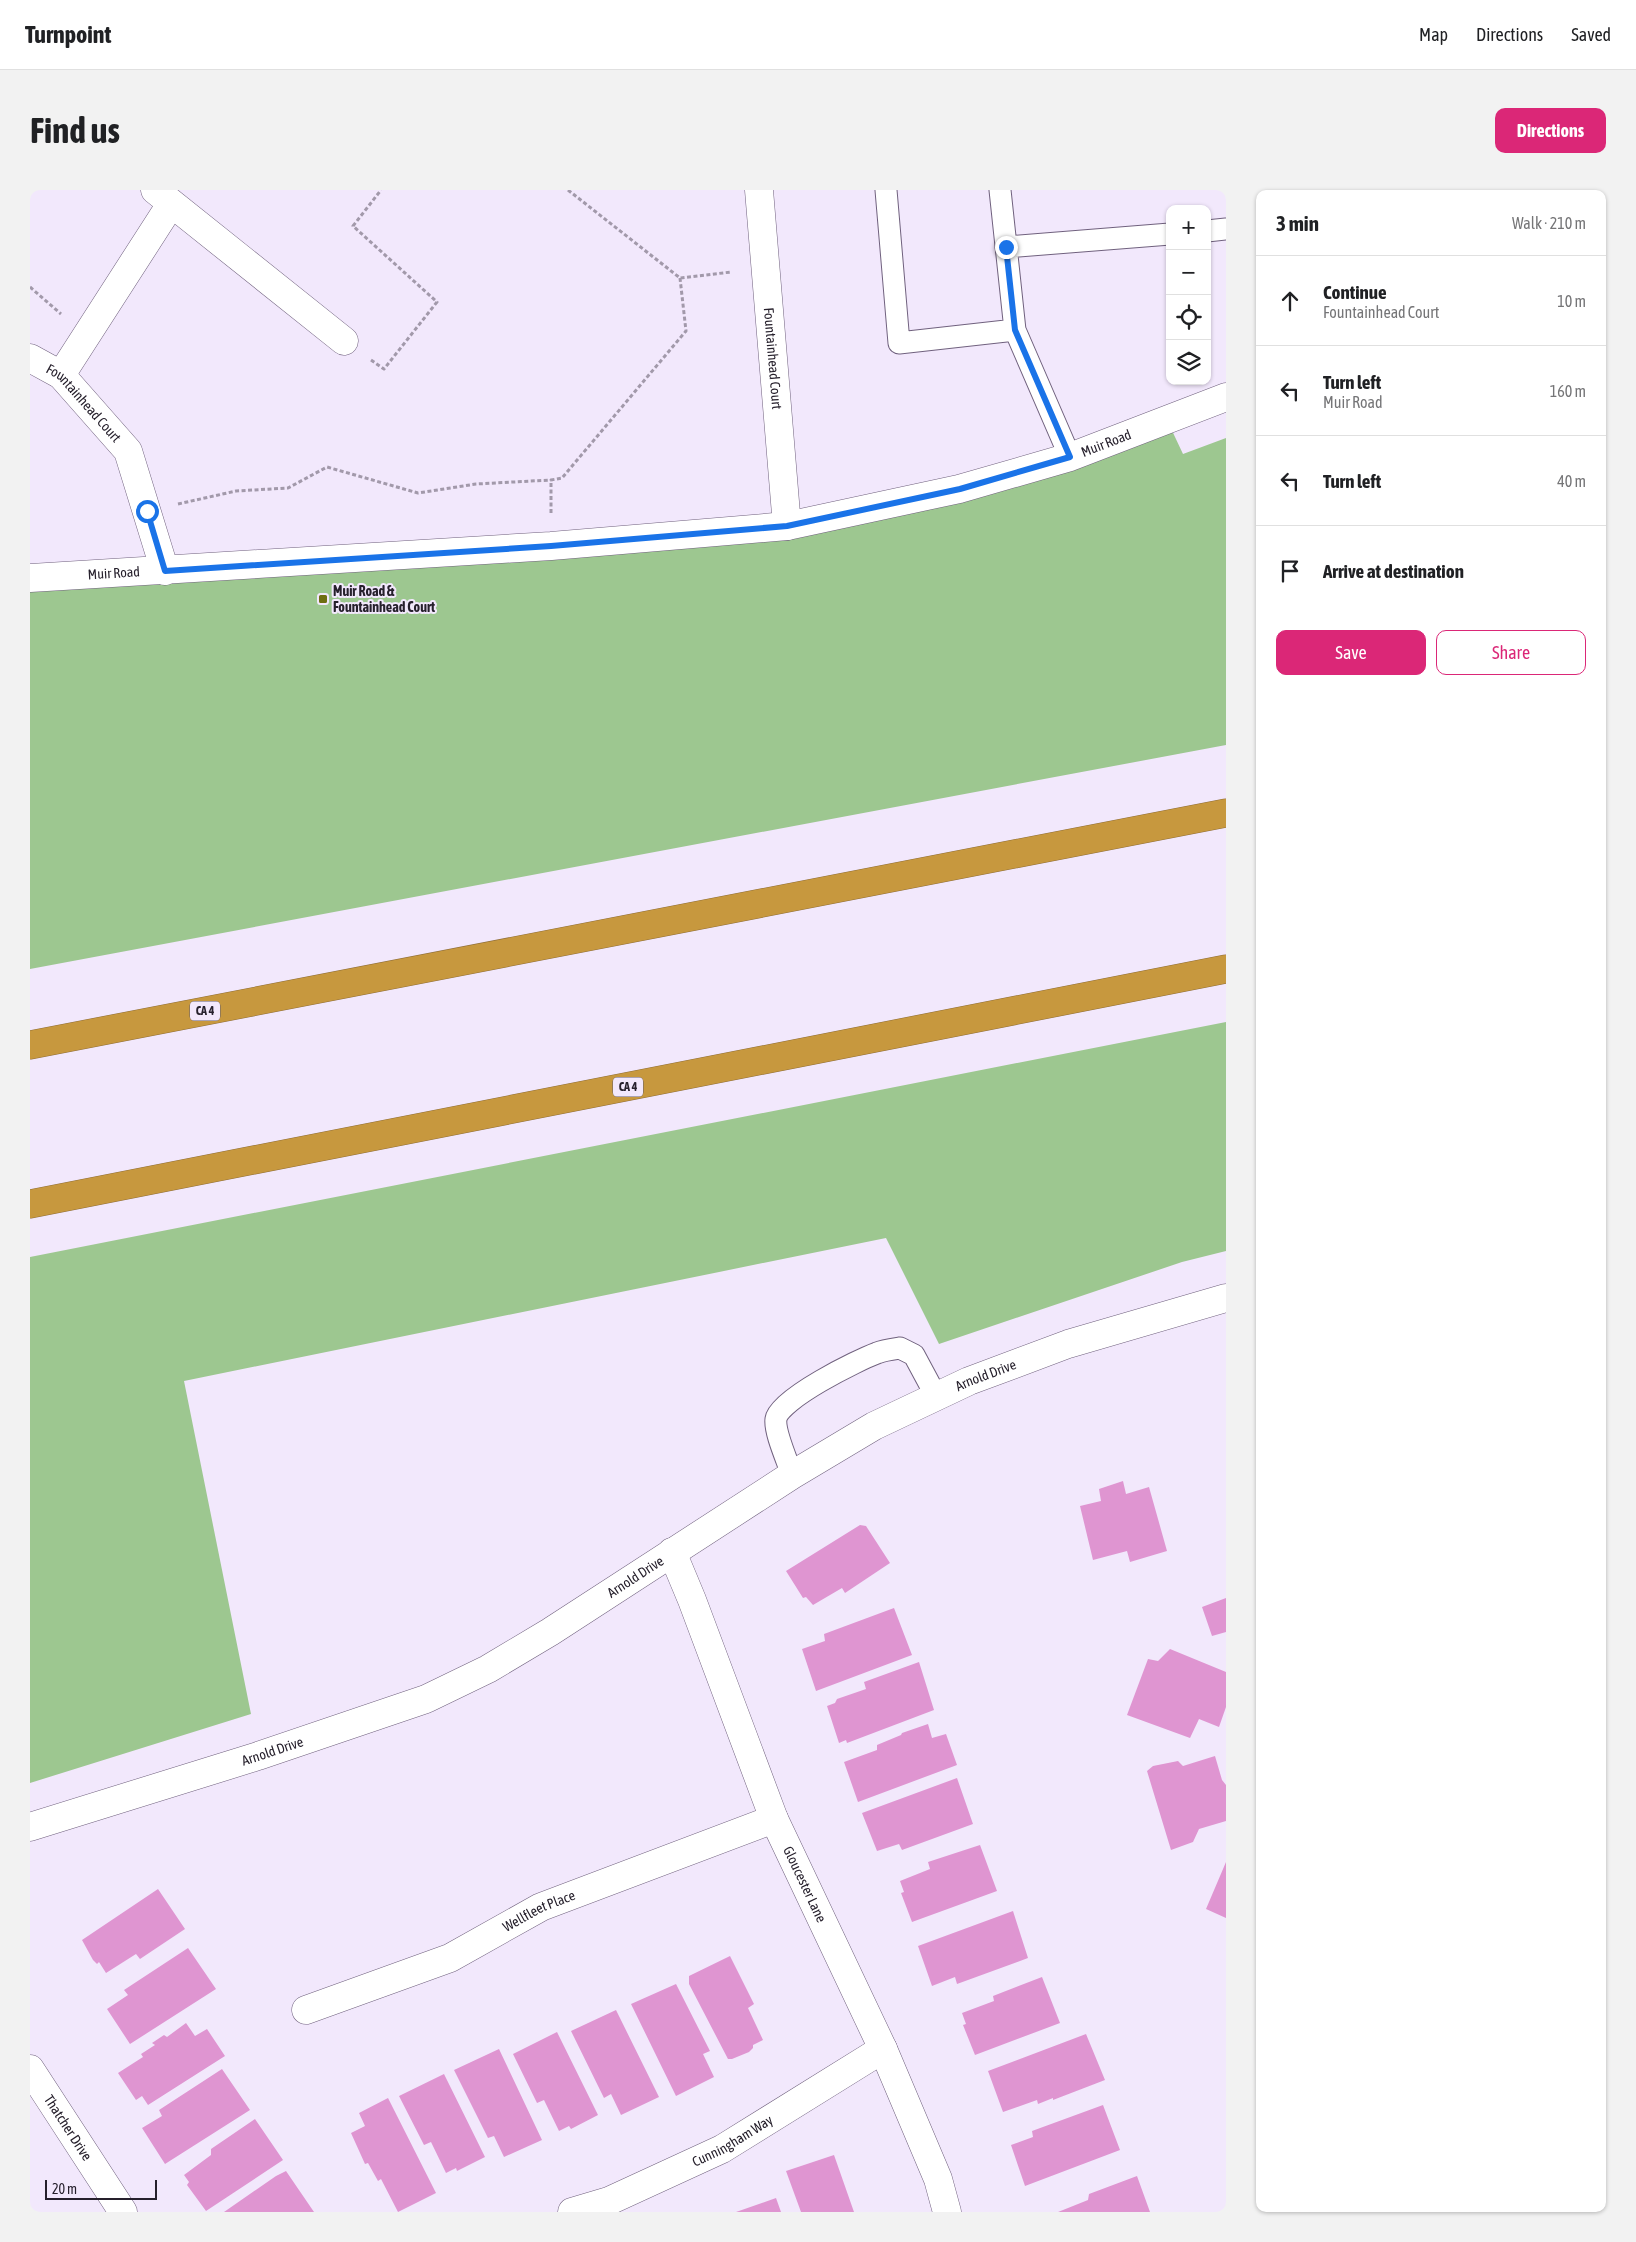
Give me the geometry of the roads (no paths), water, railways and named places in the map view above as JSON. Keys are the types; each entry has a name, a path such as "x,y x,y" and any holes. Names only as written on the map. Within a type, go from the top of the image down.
{"highway":[{"name":"CA 4","path":"30,1044 1226,813"},
{"name":"CA 4","path":"30,1204 1226,969"}],"street":[{"name":"Fountainhead Court","path":"759,190 787,526"},
{"path":"61,375 86,336 163,197 344,341"},
{"name":"Fountainhead Court","path":"30,358 61,375 128,451 165,571"},
{"name":"Muir Road","path":"30,578 551,546 787,526 960,489 1070,457 1226,397"},
{"name":"Arnold Drive","path":"30,1827 258,1756 426,1699 504,1660 792,1475 874,1426 969,1381 1068,1344 1226,1298"},
{"name":"Gloucester Lane","path":"672,1552 692,1600 774,1819 883,2048 938,2179 947,2212"},
{"name":"Wellfleet Place","path":"306,2010 450,1958 541,1907 774,1819"},
{"name":"Cunningham Way","path":"572,2212 609,2201 722,2149 883,2048"},
{"name":"Thatcher Drive","path":"30,2070 122,2212"}],"lane":[{"path":"886,190 899,343 1015,330"},
{"path":"1000,190 1015,330 1070,457"},
{"path":"1211,231 1226,230"},
{"path":"1006,247 1166,234"},
{"path":"792,1475 777,1430 776,1419 783,1408 830,1375 878,1352 900,1348 914,1356 936,1396"}],"place":[{"name":"Muir Road & Fountainhead Court","path":"323,599"}]}
